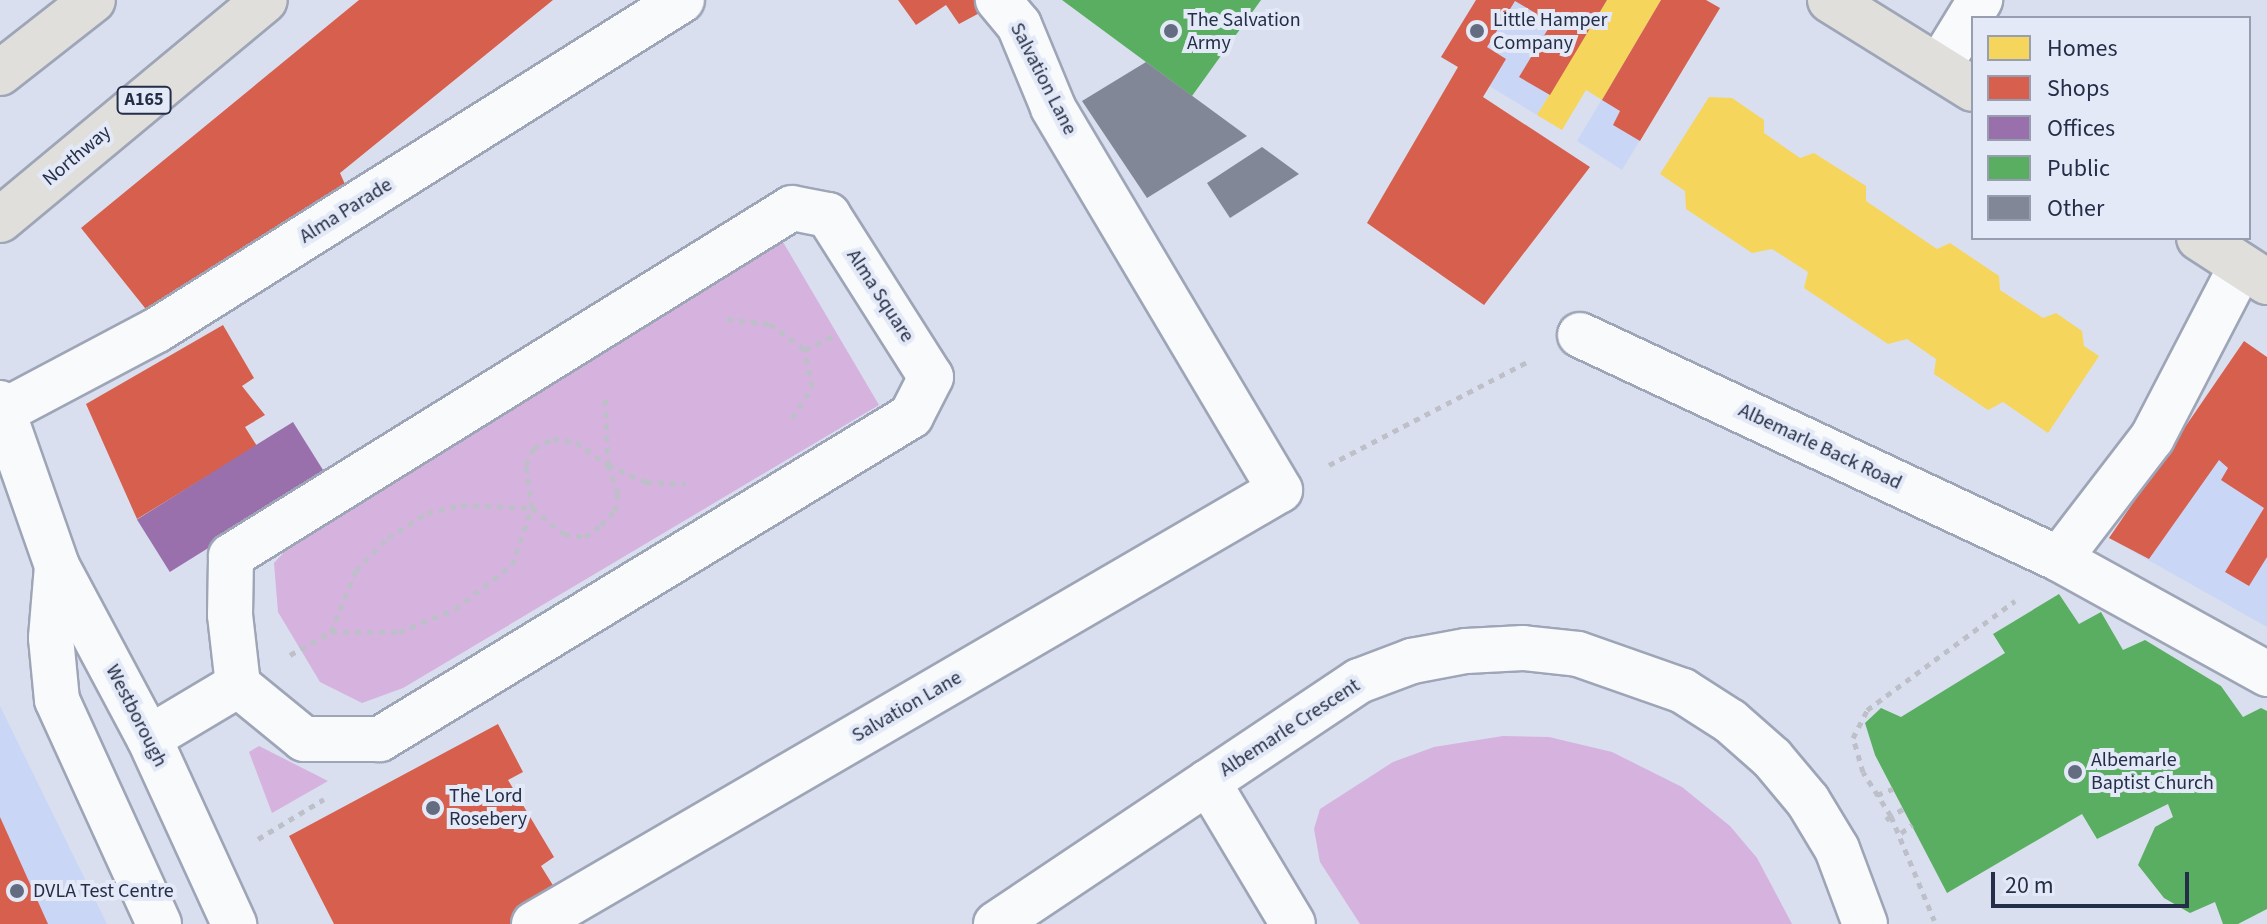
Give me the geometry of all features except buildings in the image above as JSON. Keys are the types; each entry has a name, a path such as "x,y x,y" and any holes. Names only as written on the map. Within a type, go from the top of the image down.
{"main road":[{"path":"0,73 93,0"},
{"name":"Northway","path":"0,220 265,0"},
{"path":"1830,0 1956,78"},
{"path":"2202,240 2254,274"}],"street":[{"name":"Alma Parade","path":"2,407 157,330 682,0"},
{"name":"Salvation Lane","path":"534,924 1280,490 1053,107 1019,25 998,0"},
{"path":"1956,78 1971,29"},
{"name":"Alma Square","path":"792,208 828,215 931,377 911,416 380,739 304,739 238,685 230,615 231,556 792,208"},
{"path":"2059,559 2152,438 2254,274"},
{"name":"Albemarle Back Road","path":"1580,335 2059,559 2267,674"},
{"name":"Westborough","path":"2,407 57,566 149,738 234,924"},
{"name":"Westborough","path":"0,475 37,509"},
{"path":"57,566 51,638 57,700 159,924"},
{"name":"Albemarle Crescent","path":"996,924 1359,681 1412,661 1466,651 1523,648 1578,654 1683,691 1730,721 1772,758 1808,801 1837,849 1865,924"},
{"path":"149,738 238,685"},
{"name":"Albemarle Crescent","path":"1208,782 1293,924"}],"path":[{"path":"805,350 884,303"},
{"path":"713,318 770,324 805,350 812,387 790,423"},
{"path":"1280,490 1580,335"},
{"path":"331,632 356,570 388,538 427,513 461,505 532,508 564,534 585,537 615,511 618,493 608,465 602,397 610,387"},
{"path":"238,685 331,632 399,632 455,609 512,565 532,508 526,465 534,448 553,439 576,442 608,465 646,482 692,485"},
{"path":"1934,920 1901,833 1863,772 1853,738 1867,710 2040,582 2059,559"},
{"path":"1877,795 1893,789"},
{"path":"281,823 334,793"},
{"path":"1837,849 1903,809"},
{"path":"1901,833 1912,825"}],"shaded area":[{"path":"1476,0 1607,0 1537,115 1441,57"},
{"path":"1661,0 1706,0 1720,8 1622,170 1577,141"},
{"path":"783,242 879,405 403,688 362,703 320,682 278,612 274,563 316,518"},
{"path":"2267,357 2267,627 2109,538 2166,457"},
{"path":"0,706 107,924 0,924"},
{"path":"1503,736 1549,737 1612,752 1682,787 1730,826 1757,858 1792,924 1360,924 1320,862 1314,829 1320,809 1393,762 1434,747"},
{"path":"259,746 328,781 272,813 249,752"}],"place":[{"name":"The Salvation Army","path":"1171,31"},
{"name":"Little Hamper Company","path":"1477,31"},
{"name":"Albemarle Baptist Church","path":"2075,772"},
{"name":"The Lord Rosebery","path":"433,808"},
{"name":"DVLA Test Centre","path":"17,891"}]}
